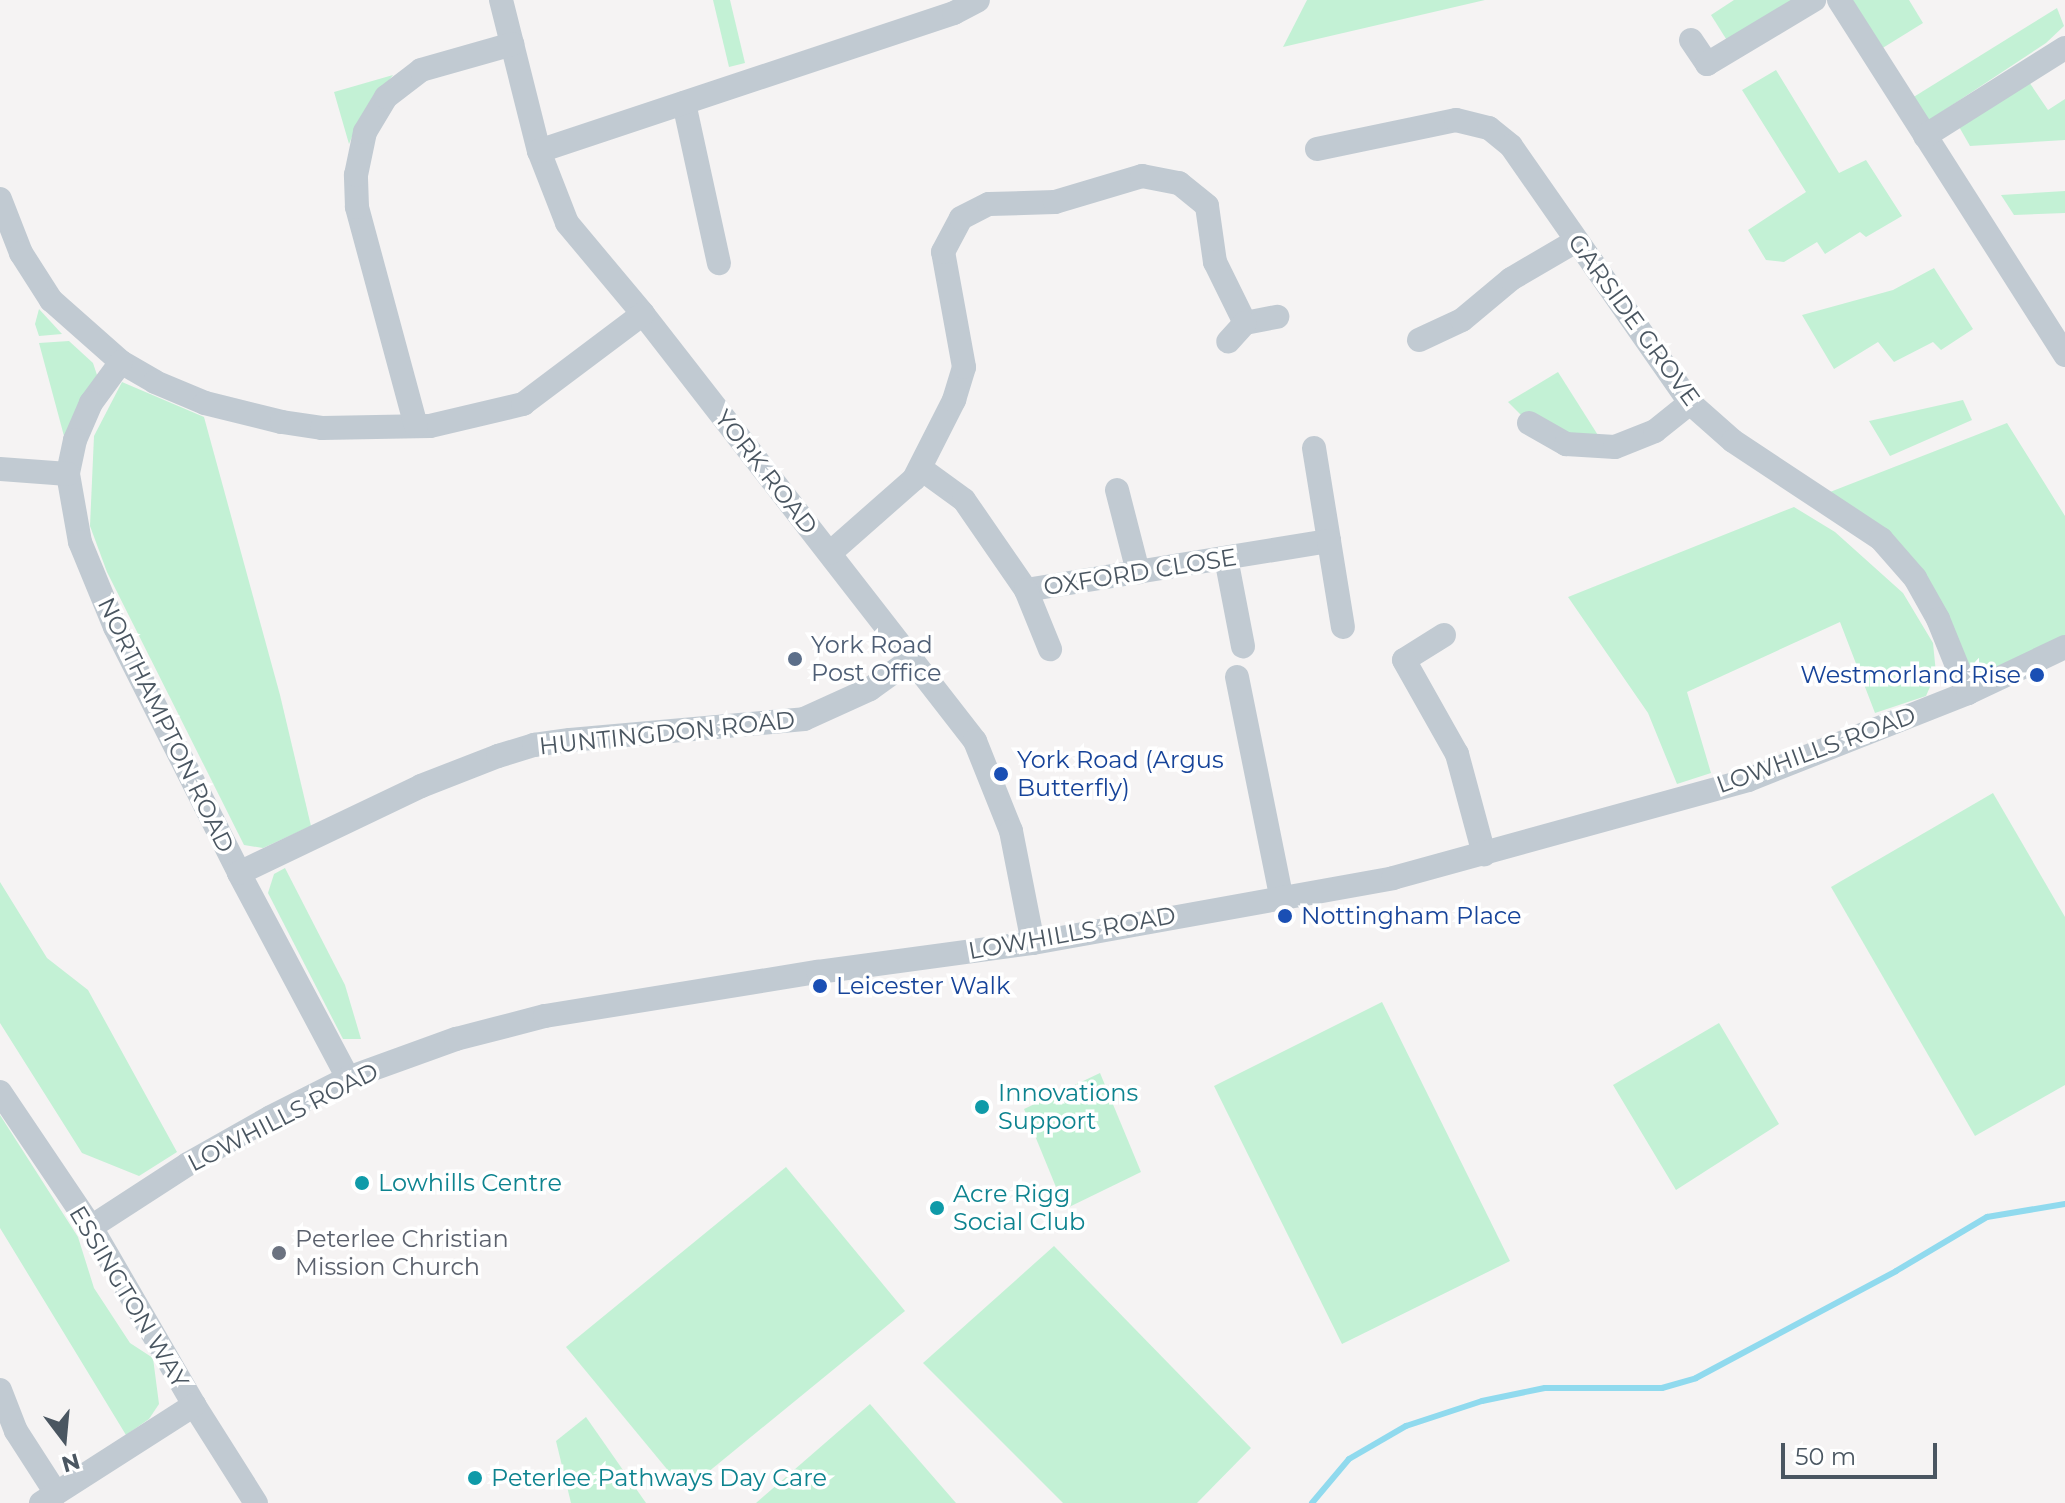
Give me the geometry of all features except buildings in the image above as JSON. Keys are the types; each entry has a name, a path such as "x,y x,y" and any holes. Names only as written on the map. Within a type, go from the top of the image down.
{"street":[{"name":"YORK ROAD","path":"501,0 539,151 567,223 643,314 975,741 1011,831 1033,943"},
{"path":"539,151 954,13 978,0"},
{"path":"1691,40 1707,64 1814,0"},
{"path":"1839,0 2065,355"},
{"path":"416,426 357,207 356,175 365,132 386,97 421,70 512,44"},
{"path":"1925,136 2065,48"},
{"path":"684,103 719,263"},
{"name":"GARSIDE GROVE","path":"1317,149 1456,120 1489,128 1511,146 1690,403 1733,441 1881,539 1915,578 1938,619 1968,693"},
{"path":"830,553 914,479 954,400 964,367 943,252 961,218 989,204 1055,202 1142,176 1179,183 1207,206 1215,262 1245,323"},
{"path":"0,199 21,253 51,300 121,362 155,382 205,403 282,422 322,428 416,426 523,404 643,314"},
{"path":"1419,340 1462,320 1511,279 1576,241"},
{"path":"1228,342 1245,323 1277,317"},
{"name":"NORTHAMPTON ROAD","path":"121,362 91,403 75,440 68,474 80,542 115,627 239,873 348,1078"},
{"path":"1529,423 1566,444 1615,447 1655,431 1690,403"},
{"path":"1314,448 1343,627"},
{"name":"OXFORD CLOSE","path":"920,468 964,500 1026,590 1329,541"},
{"path":"0,469 68,474"},
{"path":"1117,490 1138,572"},
{"path":"1226,558 1243,646"},
{"path":"1026,590 1050,649"},
{"path":"1444,635 1404,660 1457,754 1484,854"},
{"name":"LOWHILLS ROAD","path":"91,1227 202,1156 348,1078 456,1039 545,1016 818,972 1033,943 1393,878 1748,780 1968,693 2065,647"},
{"name":"HUNTINGDON ROAD","path":"239,873 421,786 498,756 534,745 570,740 804,719 870,689 913,658"},
{"path":"1237,677 1281,896"},
{"name":"ESSINGTON WAY","path":"0,1092 91,1227 194,1405 256,1503"},
{"path":"0,1390 49,1498 194,1405"}],"green space":[{"path":"713,0 730,0 745,63 729,67"},
{"path":"1307,0 1485,0 1283,47"},
{"path":"1734,0 1792,0 1728,42 1711,15"},
{"path":"1851,0 1909,0 1923,23 1881,49"},
{"path":"2057,8 2064,26 2046,43 1928,121 1912,98"},
{"path":"1776,70 1839,173 1866,160 1902,216 1866,237 1860,232 1825,254 1817,242 1784,262 1766,260 1748,230 1806,192 1742,90"},
{"path":"393,75 358,122 349,144 334,92"},
{"path":"2029,82 2048,110 2065,99 2065,140 1970,146 1958,125"},
{"path":"2065,191 2065,213 2014,215 2001,195"},
{"path":"1934,268 1973,329 1941,350 1933,342 1894,362 1878,342 1834,369 1802,315 1893,290"},
{"path":"39,309 62,334 39,336 35,324"},
{"path":"69,341 93,363 97,375 64,436 39,343"},
{"path":"1558,372 1601,440 1567,440 1523,417 1508,402"},
{"path":"122,382 204,417 280,695 311,826 263,848 244,845 107,572 90,526 94,436"},
{"path":"1963,400 1972,420 1890,456 1869,421"},
{"path":"2007,423 2065,516 2065,637 1975,680 1951,624 1830,492"},
{"path":"1794,507 1835,532 1903,593 1933,643 1936,673 1926,696 1875,713 1840,622 1687,692 1711,773 1677,784 1648,713 1568,597"},
{"path":"1993,793 2065,917 2065,1085 1975,1136 1831,887"},
{"path":"285,868 345,985 361,1039 343,1039 268,893 274,874"},
{"path":"0,882 47,958 88,990 177,1152 139,1176 82,1153 0,1023"},
{"path":"1382,1002 1510,1261 1342,1344 1214,1086"},
{"path":"1719,1023 1779,1124 1676,1190 1613,1085"},
{"path":"1100,1073 1141,1172 1065,1209 1024,1109"},
{"path":"0,1115 78,1237 94,1288 130,1343 153,1358 159,1404 149,1419 126,1435 0,1228"},
{"path":"786,1167 905,1311 685,1491 566,1347"},
{"path":"1054,1246 1251,1448 1197,1503 1063,1503 923,1363"},
{"path":"870,1404 956,1503 756,1503"},
{"path":"586,1417 646,1503 571,1503 556,1441"}],"waterway":[{"path":"1312,1503 1349,1459 1406,1426 1482,1401 1545,1388 1662,1388 1696,1378 1896,1271 1987,1217 2065,1204"}],"place":[{"name":"York Road Post Office","path":"795,659"},
{"name":"Westmorland Rise","path":"2037,675"},
{"name":"York Road (Argus Butterfly)","path":"1001,774"},
{"name":"Nottingham Place","path":"1285,916"},
{"name":"Leicester Walk","path":"820,986"},
{"name":"Innovations Support","path":"982,1107"},
{"name":"Lowhills Centre","path":"362,1183"},
{"name":"Acre Rigg Social Club","path":"937,1208"},
{"name":"Peterlee Christian Mission Church","path":"279,1253"},
{"name":"Peterlee Pathways Day Care","path":"475,1478"}]}
